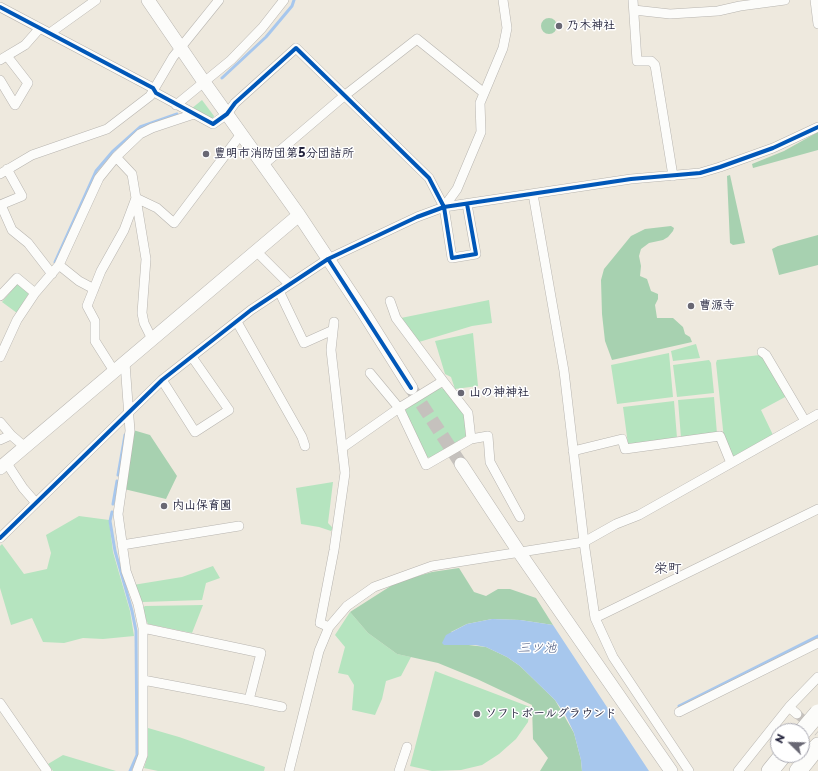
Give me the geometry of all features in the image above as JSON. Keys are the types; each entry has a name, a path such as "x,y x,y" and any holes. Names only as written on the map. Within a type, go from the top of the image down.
{"highway":[{"path":"805,723 818,707"},
{"path":"810,723 818,713"},
{"path":"798,771 818,746"},
{"path":"802,771 818,750"},
{"path":"766,771 772,763"},
{"path":"770,771 776,763"}],"street":[{"path":"50,32 83,4 96,0"},
{"path":"148,0 204,82 299,215 411,388"},
{"path":"52,274 28,243 12,230 0,205 22,196 3,171 32,155 107,128 150,96 153,88 173,57 219,0"},
{"path":"176,105 231,60 262,28 284,0"},
{"path":"444,207 457,189 481,132 480,103 503,48 507,28 503,0"},
{"path":"633,0 637,61 651,61 655,65 674,176"},
{"path":"634,10 670,14 718,11 767,1 785,0"},
{"path":"815,0 818,24"},
{"path":"0,7 50,32 153,88 156,93 213,124 227,114 235,103 296,48 429,178 444,207 452,258 476,254 467,204"},
{"path":"0,80 15,105 28,83 4,58 25,45 40,28"},
{"path":"263,165 344,96 417,39 484,93"},
{"path":"1,353 12,329 35,293 59,265 99,178 116,157 146,131 194,114"},
{"path":"0,538 162,380 279,291 328,259 416,217 444,207 631,179 700,173 772,148 818,127"},
{"path":"136,198 157,208 174,223 241,134"},
{"path":"116,157 132,174 146,259 142,313 144,322 152,339"},
{"path":"533,194 564,371 584,542 595,618 613,657 689,771"},
{"path":"114,371 95,341 95,321 87,306 108,254 124,230 136,198"},
{"path":"36,503 3,465 299,215"},
{"path":"256,251 290,284"},
{"path":"59,265 79,281 94,289"},
{"path":"0,296 17,278 35,293"},
{"path":"279,291 304,343 333,326 331,350 345,473 342,501 320,623 329,627"},
{"path":"390,301 396,318 468,413 471,439"},
{"path":"237,322 302,437 305,446"},
{"path":"762,352 766,355 805,421"},
{"path":"162,380 195,432 229,410 192,357"},
{"path":"125,363 130,431 118,514 126,571 138,604 143,628 143,755 137,771"},
{"path":"370,373 399,408 426,465 471,439 488,436 490,462 520,518"},
{"path":"342,448 399,408 443,381"},
{"path":"289,771 319,651 329,627 347,606 374,588 432,566 584,542 616,524 639,516 731,462 818,414"},
{"path":"0,422 10,435 24,446"},
{"path":"0,440 10,435"},
{"path":"573,451 622,438 625,449 720,436 731,462"},
{"path":"462,464 519,552 671,771"},
{"path":"595,618 818,509"},
{"path":"122,545 238,526"},
{"path":"143,628 261,653 249,700"},
{"path":"679,712 818,643"},
{"path":"738,771 789,707 818,677"},
{"path":"143,680 282,707"},
{"path":"0,703 47,771"},
{"path":"789,707 797,714"},
{"path":"399,771 407,747"}],"green space":[{"path":"549,18 556,23 557,26 552,33 549,34 542,29 541,26 546,19"},
{"path":"202,100 214,116 213,119 191,109"},
{"path":"818,132 818,150 753,168 752,164 784,151"},
{"path":"730,175 745,243 733,245 730,243 727,176"},
{"path":"671,226 674,228 668,237 663,240 649,243 641,249 639,256 641,266 640,276 647,279 651,291 658,294 658,299 655,305 657,318 673,318 683,327 685,334 690,337 692,342 612,360 605,341 602,314 601,280 604,269 631,236 645,229"},
{"path":"818,235 818,265 779,275 772,249"},
{"path":"18,283 29,293 17,313 2,302"},
{"path":"489,300 492,323 472,326 419,342 401,318"},
{"path":"473,333 478,386 455,389 451,377 445,374 435,341"},
{"path":"696,344 700,358 673,361 671,351"},
{"path":"669,353 673,397 617,404 611,365"},
{"path":"760,355 764,357 787,396 761,410 773,435 736,457 733,456 724,439 716,363 717,360"},
{"path":"709,360 711,363 714,393 677,397 673,365"},
{"path":"440,388 445,389 464,414 466,436 431,458 426,457 405,412 406,409"},
{"path":"714,397 717,434 681,438 678,400"},
{"path":"674,401 677,438 628,444 623,407"},
{"path":"133,430 150,435 177,476 166,499 124,489"},
{"path":"333,482 328,523 333,528 331,531 301,524 296,488"},
{"path":"79,516 109,520 113,552 130,611 134,636 103,639 83,638 64,643 43,642 32,618 11,625 0,588 0,546 2,544 24,574 47,569 51,553 46,535"},
{"path":"213,566 220,578 206,583 202,600 143,602 140,601 133,585 182,577"},
{"path":"459,568 474,592 486,596 498,589 510,589 536,598 553,625 520,620 492,619 467,624 451,632 460,644 486,647 507,657 520,666 555,700 574,733 581,760 582,771 540,771 548,758 533,739 532,705 477,679 438,663 397,654 368,633 350,612 397,582 432,572"},
{"path":"203,605 192,633 148,624 141,609 145,606"},
{"path":"350,612 368,633 397,654 411,657 401,676 386,681 382,699 375,715 352,710 354,685 348,675 338,673 345,647 335,635"},
{"name":"ソフトボールグラウンド","path":"435,671 530,707 528,722 516,739 499,754 482,765 461,770 432,771 410,766"},
{"path":"148,728 179,737 265,767 264,771 158,771 144,768 148,755"},
{"path":"63,755 116,771 53,771 48,764"}],"water":[{"name":"三ツ池","path":"492,619 520,620 553,625 649,771 582,771 581,760 574,733 565,714 555,700 520,666 507,657 486,647 475,645 444,645 442,643 446,635 467,624"}],"waterway":[{"path":"222,78 266,37 292,6 294,0"},
{"path":"55,262 96,171 113,151 140,127 177,114"},
{"path":"118,475 125,435"},
{"path":"113,504 117,481"},
{"path":"112,512 110,521 115,551 132,611 136,631 137,755 130,771"},
{"path":"679,706 818,636"}],"tunnel":[{"path":"411,388 461,464"},
{"path":"797,714 818,732"}],"cycle path":[{"path":"0,7 153,88 156,93 213,124 227,114 235,103 296,48 429,178 444,207 452,258 476,254 467,204"},
{"path":"0,538 162,380 251,310 328,259 417,217 444,207 631,179 700,173 773,148 818,127"},
{"path":"328,259 411,388"}],"place":[{"name":"乃木神社","path":"559,26"},
{"name":"豊明市消防団第5分団詰所","path":"206,154"},
{"name":"曹源寺","path":"691,306"},
{"name":"山の神神社","path":"461,393"},
{"name":"内山保育園","path":"164,506"},
{"name":"ソフトボールグラウンド","path":"477,714"}],"district":[{"name":"栄町","path":"668,569"}]}
